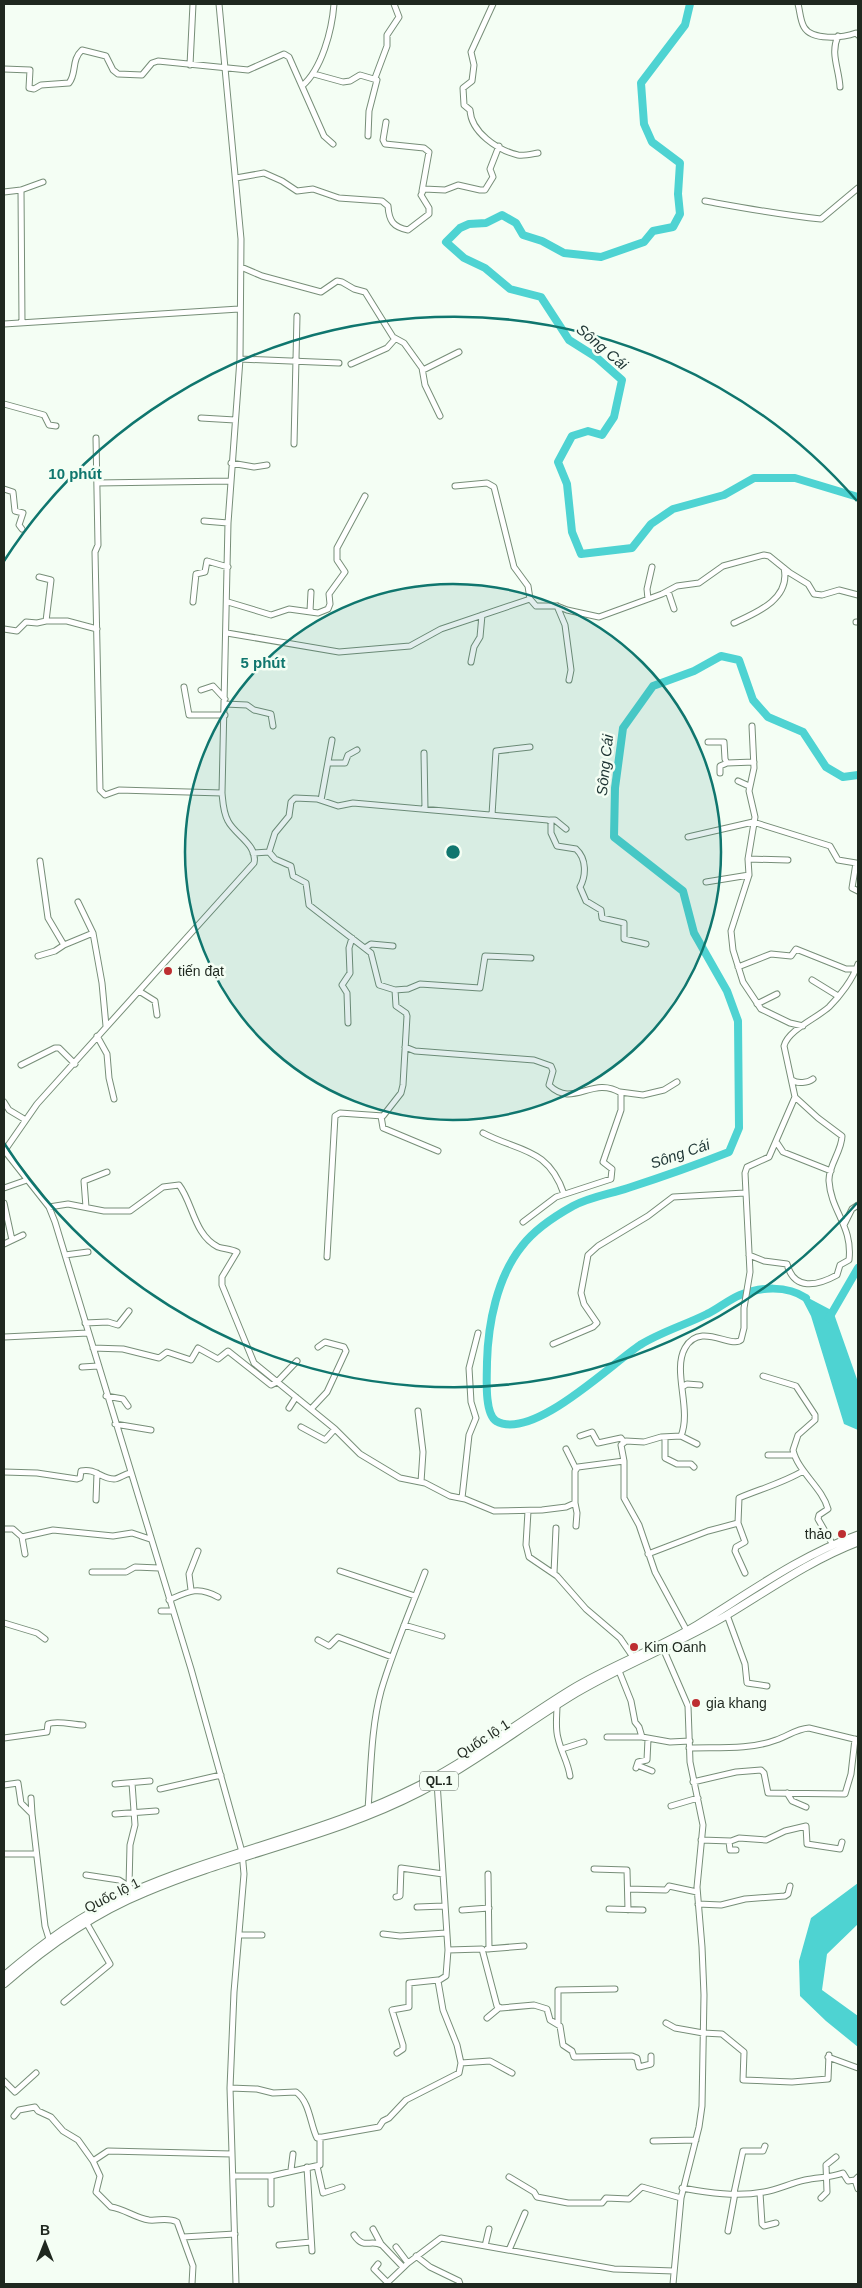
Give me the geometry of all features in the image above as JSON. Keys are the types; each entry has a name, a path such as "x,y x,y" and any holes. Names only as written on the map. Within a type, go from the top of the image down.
{"highway":[{"name":"Quốc lộ 1","path":"4,1976 49,1939 132,1889 353,1821 413,1795 466,1766 557,1705 662,1646 802,1561 832,1545 858,1535"},
{"name":"Quốc lộ 1","path":"4,1984 52,1944 86,1922 146,1892 368,1809 436,1776 573,1688 633,1657 662,1646 727,1615 815,1561 858,1542"}],"street":[{"path":"190,65 193,4"},
{"path":"219,4 241,239 240,359 228,523 228,602 222,793 225,815 255,856 254,863 24,1119 4,1150 48,1207 65,1256 106,1396 173,1611 221,1775 242,1855 244,1874 230,2088 236,2284"},
{"path":"302,86 314,74 330,34 334,4"},
{"path":"368,136 369,111 377,81 375,78 387,46 387,36 399,17 394,4"},
{"path":"493,4 471,52 474,65 472,81 462,89 464,105 470,110 471,118 481,134 499,146 518,154 538,153"},
{"path":"798,4 802,21 807,31 813,35 838,36 856,33 858,35"},
{"path":"838,36 834,45 834,57 840,87"},
{"path":"4,69 30,70 28,85 29,88 34,89 41,85 69,83 72,79 74,62 82,50 106,56 113,70 124,75 142,75 152,63 158,61 248,70 284,54 289,57 324,136 333,144"},
{"path":"314,74 341,82 350,81 360,75 375,78"},
{"path":"236,178 264,174 282,180 297,191 314,189 339,198 382,201 388,206 388,218 392,224 406,230 412,228 429,214 429,208 421,195 429,152 424,148 385,144 386,122"},
{"path":"422,191 427,188 445,190 458,185 484,190 492,179 490,169 499,146"},
{"path":"4,192 20,190 44,182"},
{"path":"705,201 747,207 758,212 821,219 858,188"},
{"path":"20,190 22,323"},
{"path":"241,267 262,276 321,292 337,281 354,289 364,291 396,339 404,343 423,370 425,385 440,416"},
{"path":"4,324 239,309"},
{"path":"294,444 297,316"},
{"path":"350,364 387,348 396,339"},
{"path":"423,370 459,352"},
{"path":"240,359 339,362"},
{"path":"4,404 44,415 49,425 56,426"},
{"path":"201,418 235,420"},
{"path":"96,438 98,545 95,552 96,629 101,793 108,795 120,790 222,793"},
{"path":"232,463 254,467 267,465"},
{"path":"97,483 230,481"},
{"path":"455,486 487,483 494,487 514,567 529,589 530,599 536,606 557,606 596,617 648,599 677,586 699,583 723,566 756,556 769,556 808,584 814,594 839,590 858,595"},
{"path":"4,489 13,492 15,511 23,513 19,525 22,529"},
{"path":"228,602 271,615 289,609 318,613 330,607 329,594 345,572 337,560 337,548 365,496"},
{"path":"204,521 228,523"},
{"path":"193,602 196,574 205,572 207,561 228,567"},
{"path":"648,599 647,589 652,567"},
{"path":"734,623 766,608 785,583 784,568"},
{"path":"39,577 51,580 46,621"},
{"path":"668,591 674,609"},
{"path":"310,611 311,592"},
{"path":"227,633 339,652 413,646 437,630 530,599"},
{"path":"557,606 565,626 571,670 569,680"},
{"path":"471,662 474,647 480,637 482,615"},
{"path":"4,629 17,631 26,622 37,624 46,621 67,621 96,629"},
{"path":"184,686 188,715 225,715"},
{"path":"201,690 213,686 225,702 247,705 254,710 271,714 273,726"},
{"path":"752,726 754,762 750,796 755,814 748,859 749,875 731,931 732,950 743,982 757,1004 764,1011 790,1023 803,1026"},
{"path":"321,800 332,740"},
{"path":"708,742 724,741 727,763"},
{"path":"492,815 496,751 530,747"},
{"path":"328,763 345,763 348,755 356,750"},
{"path":"424,753 425,809"},
{"path":"720,773 720,766 727,763 754,762"},
{"path":"738,781 750,786"},
{"path":"269,852 275,833 288,816 293,799 321,800 338,806 353,803 555,820 566,828"},
{"path":"550,820 551,833 557,846 576,850 582,857 583,881 580,888 586,901 601,910 602,918 624,923 624,939 646,944"},
{"path":"688,837 753,822 829,846 835,858 856,863 852,888 858,891"},
{"path":"253,853 269,852"},
{"path":"269,852 275,859 291,866 293,876 306,883 309,904 373,956 379,985 395,990 408,989 420,984 480,988 485,956 531,958"},
{"path":"748,859 788,860"},
{"path":"40,861 48,918 64,945"},
{"path":"706,882 749,875"},
{"path":"78,902 93,933 102,984 106,1026"},
{"path":"38,956 55,951 64,945 93,933"},
{"path":"348,1023 347,993 342,985 350,973 349,948 352,938"},
{"path":"365,948 370,944 393,946"},
{"path":"738,967 771,954 791,956 796,949 846,969 857,967"},
{"path":"749,1255 764,1261 787,1264 791,1274 803,1284 812,1285 836,1275 840,1265 850,1260 849,1236 836,1209 829,1184 831,1171 842,1141 841,1134 818,1118 795,1097 784,1046 788,1038 828,1008 857,967"},
{"path":"812,980 838,996"},
{"path":"395,990 396,1006 406,1013 407,1016 402,1091 382,1116 383,1128 438,1151"},
{"path":"139,991 155,1001 157,1015"},
{"path":"757,1004 777,994"},
{"path":"97,1036 106,1054 114,1099"},
{"path":"405,1047 415,1051 510,1058 543,1063 552,1068 549,1081 550,1087 562,1094 577,1094 601,1086 620,1092 643,1095 664,1090 676,1082"},
{"path":"20,1065 55,1048 59,1048 74,1064"},
{"path":"791,1080 795,1082 808,1082 813,1079"},
{"path":"523,1222 544,1204 564,1194 612,1178 612,1169 603,1162 621,1108 620,1092"},
{"path":"681,1436 685,1406 681,1370 686,1346 692,1341 707,1335 739,1342 744,1332 744,1308 750,1272 745,1173 747,1167 769,1156 795,1097"},
{"path":"4,1102 6,1111 24,1119"},
{"path":"327,1258 335,1116 340,1113 382,1116"},
{"path":"483,1133 501,1142 508,1142 535,1154 554,1172 564,1194"},
{"path":"776,1143 783,1152 831,1171"},
{"path":"86,1207 84,1181 107,1172"},
{"path":"4,1188 27,1180"},
{"path":"48,1207 68,1204 104,1211 130,1211 163,1186 178,1185 194,1220 211,1242 236,1251 237,1254 222,1278 222,1285 251,1359 275,1383 295,1399 312,1409 335,1429 360,1454 400,1478 421,1482 450,1496 462,1498 494,1511 562,1508 575,1503"},
{"path":"554,1344 597,1323 584,1304 581,1292 588,1255 598,1246 648,1216 673,1197 745,1193"},
{"path":"4,1203 12,1240"},
{"path":"844,1224 852,1209 858,1205"},
{"path":"4,1244 23,1235"},
{"path":"65,1256 88,1252"},
{"path":"85,1323 108,1322 118,1325 129,1311"},
{"path":"4,1337 88,1333"},
{"path":"462,1498 469,1435 476,1418 471,1402 469,1368 477,1344 478,1333"},
{"path":"312,1409 327,1392 346,1351 344,1347 325,1342 318,1347"},
{"path":"93,1348 123,1349 159,1358 167,1352 191,1360 198,1348 218,1359 228,1351 269,1384 275,1383 297,1361"},
{"path":"82,1367 98,1366"},
{"path":"763,1376 796,1386 816,1414 815,1420 798,1435 793,1445 794,1455 827,1506 827,1510 819,1514 818,1519 832,1545"},
{"path":"682,1388 687,1384 700,1385"},
{"path":"106,1396 123,1399 128,1406"},
{"path":"289,1408 295,1399"},
{"path":"418,1411 423,1452 421,1482"},
{"path":"115,1424 151,1430"},
{"path":"301,1427 325,1440 335,1429"},
{"path":"580,1436 592,1432 598,1444 621,1438 624,1442 644,1442 665,1437 681,1436 697,1444"},
{"path":"665,1437 665,1458 677,1464 691,1464 694,1467"},
{"path":"624,1442 620,1448 624,1461 623,1496 638,1525 655,1572 687,1631"},
{"path":"566,1449 576,1469 576,1526"},
{"path":"768,1455 794,1455"},
{"path":"576,1469 580,1466 624,1461"},
{"path":"4,1472 37,1473 77,1479 80,1479 83,1470 93,1470 115,1479 130,1473"},
{"path":"745,1573 735,1551 736,1547 745,1542 738,1523 739,1498 762,1488 784,1482 804,1471"},
{"path":"96,1500 97,1473"},
{"path":"528,1511 527,1553 533,1561 554,1573 577,1596 586,1609 620,1638 633,1657"},
{"path":"648,1554 708,1530 719,1529 738,1523"},
{"path":"554,1573 556,1528"},
{"path":"4,1529 13,1529 22,1537 25,1554"},
{"path":"22,1537 53,1530 113,1536 132,1533 150,1540"},
{"path":"191,1590 188,1574 198,1551"},
{"path":"92,1572 126,1572 135,1567 159,1568"},
{"path":"340,1571 415,1596"},
{"path":"368,1809 377,1711 392,1657 425,1572"},
{"path":"169,1600 191,1590 206,1591 218,1597"},
{"path":"161,1611 173,1611"},
{"path":"727,1615 745,1664 748,1683 767,1686"},
{"path":"4,1623 37,1633 45,1639"},
{"path":"404,1625 442,1636"},
{"path":"318,1640 329,1646 338,1637 392,1657"},
{"path":"662,1646 688,1706 689,1748 693,1782 702,1821 697,1892 703,1954 702,2106 696,2140 682,2188 673,2284"},
{"path":"619,1671 631,1701 635,1722 645,1738 648,1760 638,1762 636,1767 652,1771"},
{"path":"557,1705 558,1736 562,1756 568,1762 570,1776"},
{"path":"4,1738 47,1732 48,1724 55,1722 67,1725 83,1725"},
{"path":"689,1748 761,1743 777,1740 796,1731 809,1728 856,1740 851,1774 845,1794 767,1793 764,1773 761,1770 736,1772 693,1782"},
{"path":"607,1737 645,1738 670,1742 690,1741"},
{"path":"562,1749 584,1742"},
{"path":"160,1789 221,1775"},
{"path":"115,1784 150,1782"},
{"path":"397,2053 403,2049 404,2045 392,2010 409,2007 409,1983 438,1980 446,1976 448,1950 437,1782"},
{"path":"4,1785 18,1783 21,1803 32,1814"},
{"path":"132,1783 134,1813 134,1829 130,1844 132,1889"},
{"path":"787,1793 792,1801 806,1807"},
{"path":"31,1798 45,1926 49,1939"},
{"path":"671,1806 698,1798"},
{"path":"115,1814 156,1811"},
{"path":"701,1840 729,1841 739,1838 766,1840 785,1831 806,1826 807,1844 840,1849 842,1842"},
{"path":"729,1841 730,1850 736,1850"},
{"path":"4,1854 36,1854"},
{"path":"396,1897 400,1896 401,1868 443,1874"},
{"path":"594,1870 627,1869 628,1910"},
{"path":"488,1874 490,1908 489,1949"},
{"path":"86,1875 120,1880 132,1889"},
{"path":"628,1889 666,1890 670,1886 697,1892"},
{"path":"698,1904 721,1905 745,1899 785,1896 788,1894 790,1886"},
{"path":"417,1907 444,1906"},
{"path":"462,1910 490,1908"},
{"path":"609,1909 643,1910"},
{"path":"64,2002 110,1964 86,1922"},
{"path":"383,1934 400,1936 446,1933"},
{"path":"239,1935 262,1935"},
{"path":"448,1950 482,1950 524,1946"},
{"path":"482,1950 495,2001 499,2008"},
{"path":"230,2088 273,2093 296,2092 300,2095 307,2109 316,2137 379,2127 382,2121 389,2118 406,2100 459,2073 461,2063 457,2045 443,2008 438,1980"},
{"path":"558,2024 558,1990 615,1989"},
{"path":"487,2018 499,2008 530,2005 545,2008 549,2012 550,2020 561,2027 564,2045 572,2051 574,2057 632,2056 637,2058 637,2065 639,2067 650,2064 651,2056"},
{"path":"666,2023 675,2028 722,2034 744,2051 743,2080 792,2082 828,2080 828,2056 858,2068"},
{"path":"461,2063 490,2061 512,2073"},
{"path":"4,2080 15,2092 36,2073"},
{"path":"14,2116 19,2110 35,2107 38,2111 51,2117 63,2132 78,2140 93,2161 100,2176 96,2192 109,2206 122,2209 138,2217 175,2221 193,2266 192,2284"},
{"path":"233,2176 270,2176 317,2166 321,2164 320,2137"},
{"path":"653,2141 696,2140"},
{"path":"728,2231 743,2151 763,2151 765,2146"},
{"path":"93,2161 109,2151 232,2154"},
{"path":"291,2170 290,2163 293,2154"},
{"path":"821,2198 827,2192 826,2165 836,2157"},
{"path":"317,2166 324,2193 342,2187"},
{"path":"307,2167 312,2251"},
{"path":"682,2188 711,2193 760,2193 808,2179 827,2178 843,2173 848,2181 857,2179 858,2189"},
{"path":"270,2176 271,2204"},
{"path":"509,2177 534,2192 537,2197 568,2203 602,2203 606,2198 629,2199 642,2187 681,2198"},
{"path":"760,2193 762,2224 776,2223"},
{"path":"509,2250 525,2213"},
{"path":"373,2229 382,2245 403,2267"},
{"path":"485,2246 489,2229"},
{"path":"183,2237 235,2234"},
{"path":"354,2235 357,2240 365,2245 379,2243 382,2245"},
{"path":"378,2264 374,2270 387,2283 403,2267 440,2238 614,2269 674,2272"},
{"path":"279,2245 311,2242"},
{"path":"396,2247 408,2263"},
{"path":"416,2256 430,2267 460,2282 460,2284"}],"water":[{"path":"799,1293 833,1311 858,1382 858,1430 844,1424 811,1316"},
{"path":"858,1883 858,1924 827,1954 822,1990 858,2016 858,2047 826,2021 800,1996 799,1961 811,1918"}],"waterway":[{"name":"Sông Cái","path":"690,4 685,25 641,83 644,124 652,142 680,163 678,194 680,214 673,227 653,231 644,242 601,257 564,253 542,241 523,235 516,223 502,215 486,223 469,224 460,228 446,242 464,258 485,268 510,289 541,297 569,340 596,357 622,380 614,417 602,435 588,431 572,436 558,462 567,484 572,532 581,554 632,548 651,524 673,509 724,495 754,478 795,478 858,497"},
{"name":"Sông Cái","path":"806,1298 782,1289 756,1290 740,1295 715,1310 640,1345 571,1398 530,1421 511,1425 496,1421 492,1417 487,1394 489,1332 500,1286 513,1258 527,1240 552,1219 580,1203 653,1180 729,1152 739,1128 738,1021 727,991 694,933 683,891 614,837 615,788 623,728 653,686 694,671 721,656 739,660 753,700 768,717 803,732 826,767 843,777 858,775"},
{"path":"829,1318 858,1268"}],"place":[{"name":"tiến đạt","path":"168,971"},
{"name":"thảo","path":"842,1534"},
{"name":"Kim Oanh","path":"634,1647"},
{"name":"gia khang","path":"696,1703"}]}
